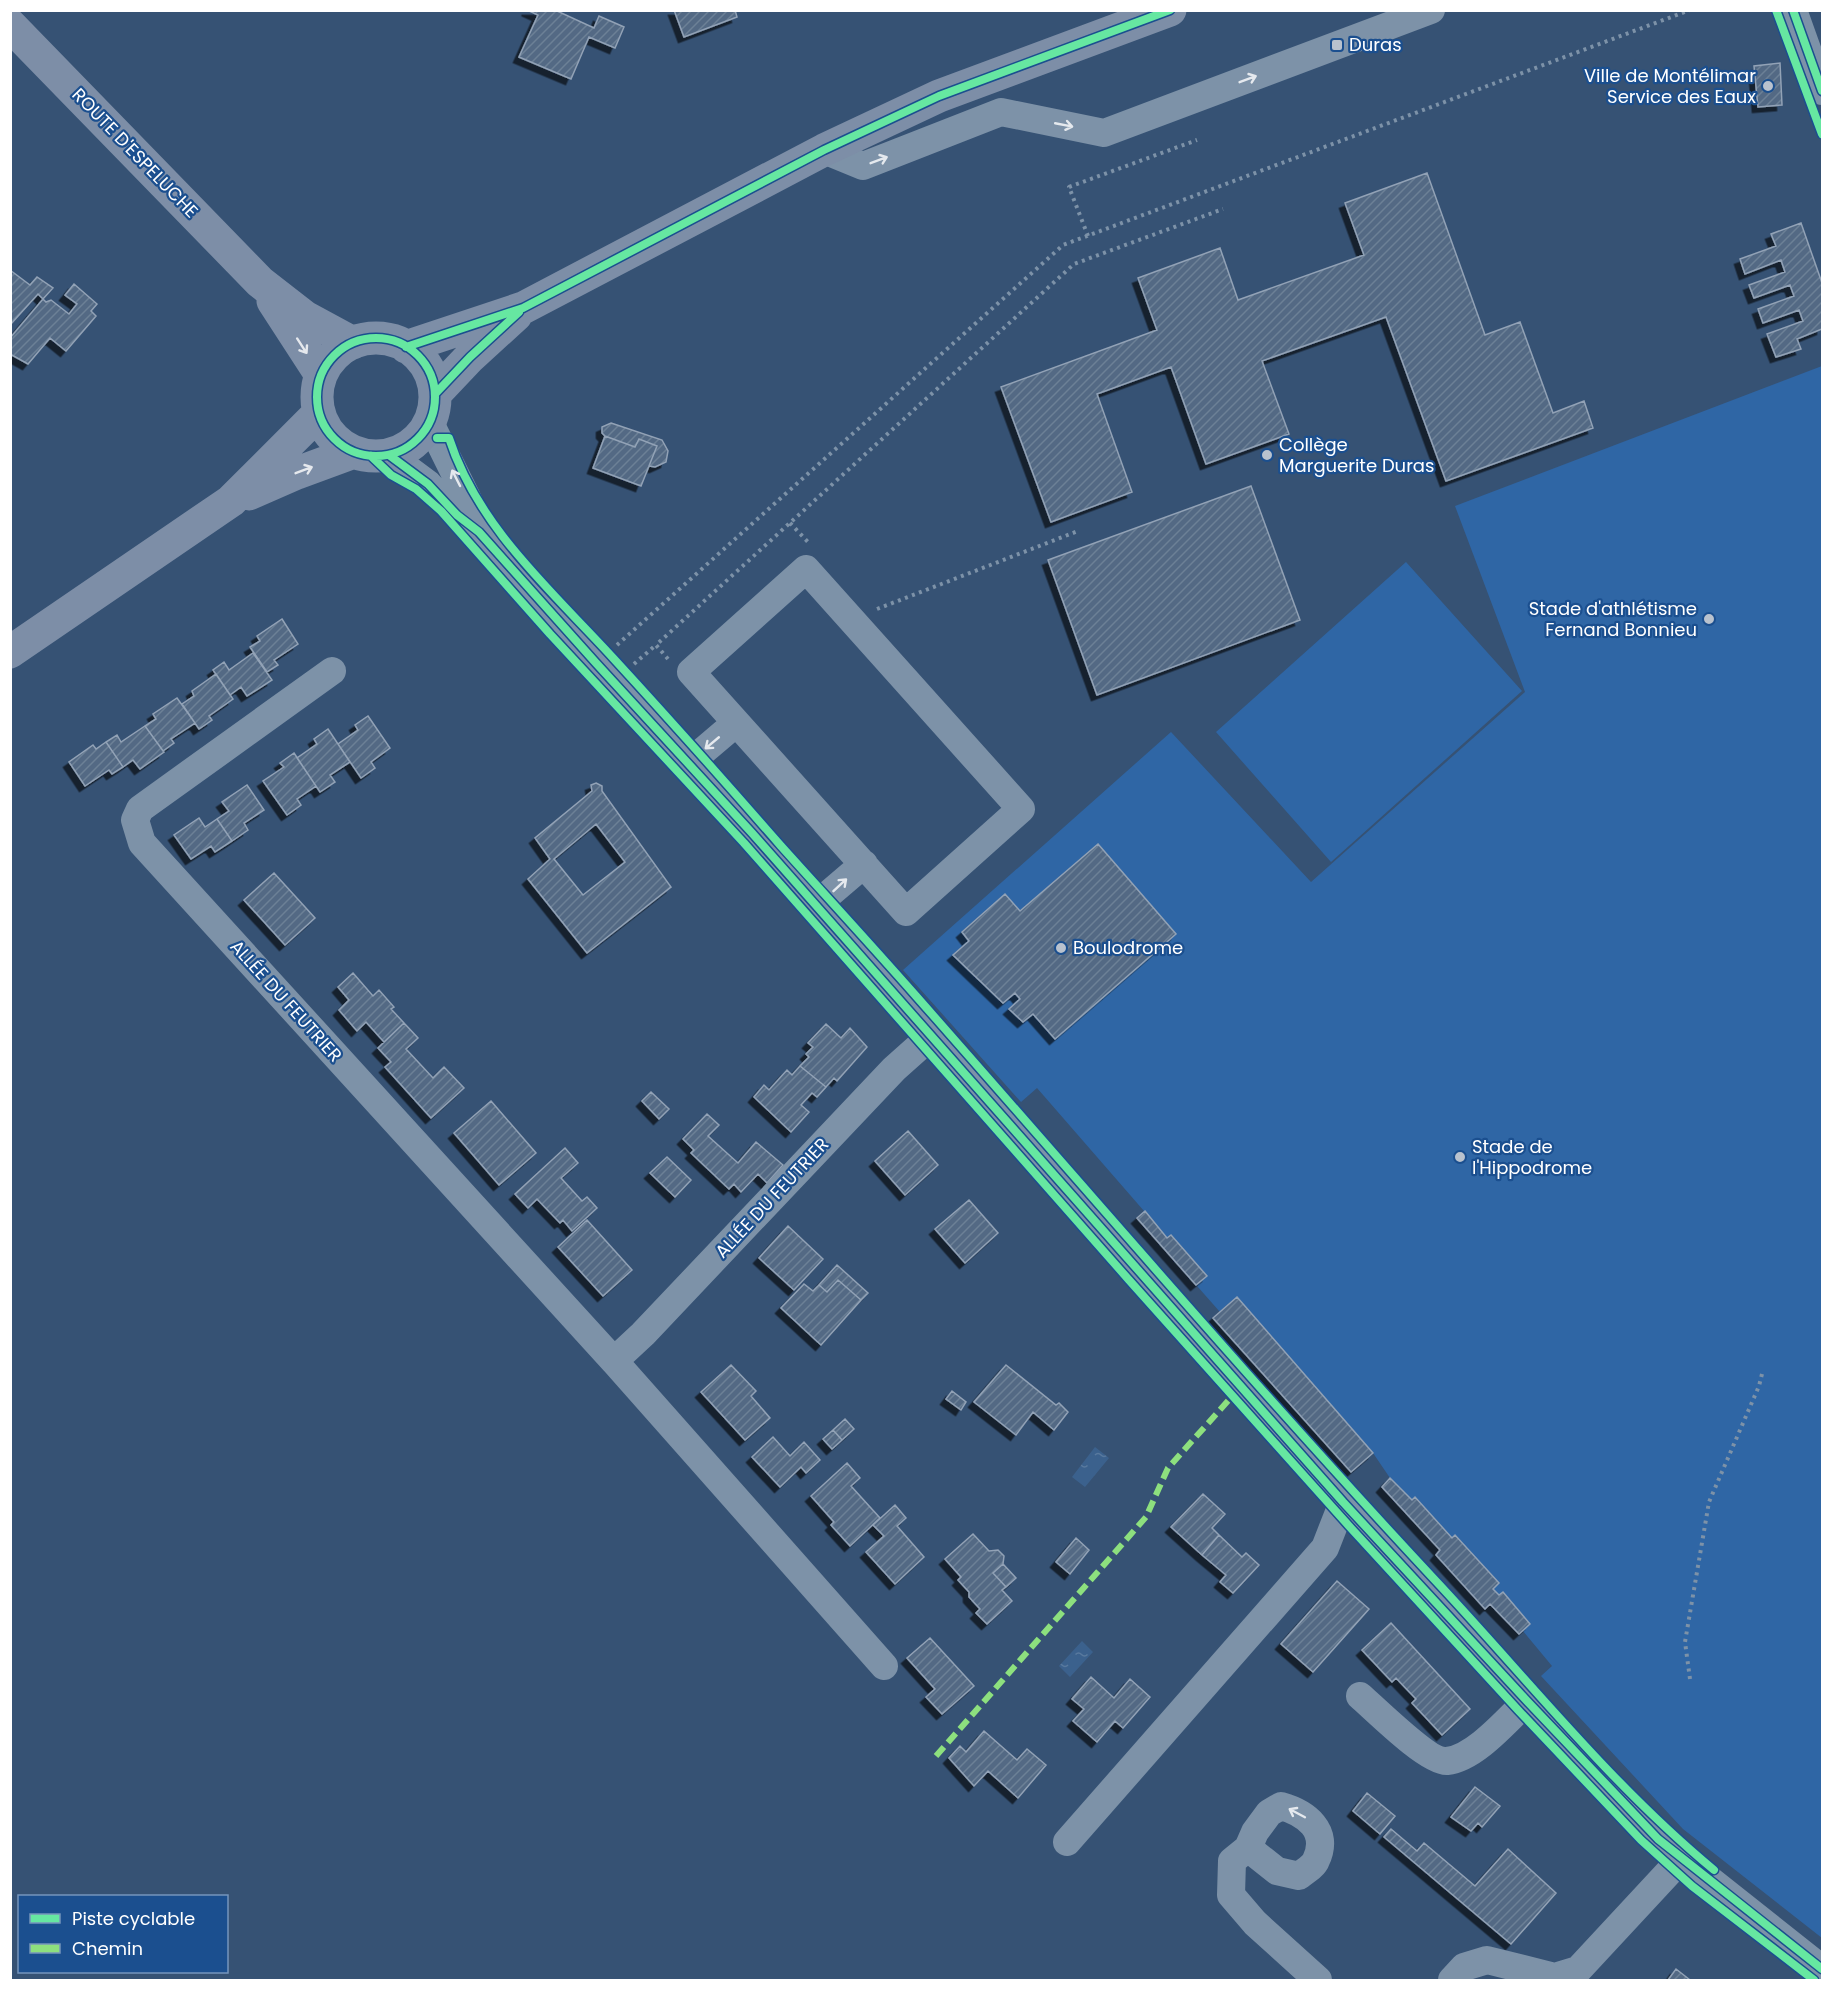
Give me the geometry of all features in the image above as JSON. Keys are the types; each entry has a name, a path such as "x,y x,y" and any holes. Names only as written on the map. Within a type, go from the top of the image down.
{"main road":[{"path":"406,347 524,308 825,150 939,96 1170,10"},
{"name":"ROUTE D'ESPELUCHE","path":"10,25 260,282 305,317 353,343"},
{"name":"ROUTE D'ESPELUCHE","path":"260,282 321,375"},
{"path":"433,408 431,375 421,359 406,347 390,340 371,339 353,343 340,351 321,375 317,394 319,413 327,429 338,443 354,452 371,456 389,455 406,448 420,438 433,408 470,357 524,308"},
{"path":"10,652 231,501 319,413"},
{"path":"231,501 354,452"}],"street":[{"path":"825,150 863,166 1001,112 1104,133 1431,10"},
{"path":"1793,10 1814,41 1822,91"},
{"path":"433,408 479,532"},
{"path":"389,455 428,484 457,515 479,532 689,763 1343,1502 1527,1701 1658,1839 1822,1969"},
{"path":"806,569 1021,809 906,912 736,723 691,672 806,569"},
{"name":"ALLÉE DU FEUTRIER","path":"332,671 140,809 135,820 142,843 614,1361 884,1666"},
{"path":"689,763 736,723"},
{"path":"816,906 864,864"},
{"name":"ALLÉE DU FEUTRIER","path":"614,1361 643,1334 894,1069 931,1036"},
{"path":"1066,1842 1325,1548 1343,1502"},
{"path":"1360,1696 1428,1755 1445,1761 1470,1754 1527,1701"},
{"path":"1248,1848 1232,1861 1231,1895 1255,1923 1318,1980"},
{"path":"1452,1980 1464,1966 1487,1960 1555,1977 1578,1970 1682,1858"}],"path":[{"path":"596,663 1063,245 1690,10"},
{"path":"1088,236 1069,187 1197,140"},
{"path":"696,678 678,669 656,645 1074,264 1223,208"},
{"path":"872,611 1078,531"},
{"path":"1690,1679 1685,1642 1708,1502 1759,1386 1763,1370"}],"shaded area":[{"name":"Stade de l'Hippodrome","path":"1822,366 1822,1938 1683,1829 1541,1676 1552,1666 1523,1631 1519,1634 1490,1605 1485,1609 1436,1555 1440,1550 1382,1487 1390,1478 1373,1453 1351,1472 1213,1318 1220,1312 1137,1218 1144,1211 1037,1088 1021,1102 903,970 1171,732 1311,882 1525,692 1455,506"},
{"path":"1406,562 1522,691 1331,862 1216,732"}],"water":[{"path":"1095,1447 1109,1458 1085,1487 1072,1477"},
{"path":"1082,1641 1093,1652 1070,1677 1059,1666"}],"building":[{"path":"527,10 555,10 594,28 599,16 624,27 615,48 589,37 571,79 519,57 538,15"},
{"path":"674,10 735,10 737,17 684,37"},
{"name":"Ville de Montélimar Service des Eaux","path":"1780,63 1782,105 1758,107 1754,66"},
{"path":"1427,173 1485,335 1520,322 1553,413 1584,401 1593,428 1446,481 1386,317 1262,361 1289,434 1206,464 1171,367 1097,394 1132,492 1051,522 1001,387 1157,330 1138,278 1220,248 1238,300 1364,255 1345,203"},
{"path":"1801,223 1822,283 1822,329 1797,339 1801,349 1776,357 1767,334 1803,321 1799,310 1763,323 1758,309 1794,296 1790,285 1754,298 1749,285 1785,272 1781,260 1745,274 1740,259 1776,246 1771,234"},
{"path":"10,270 30,285 37,277 53,288 43,299 38,294 10,325"},
{"path":"74,284 97,304 91,311 96,316 66,351 50,338 28,364 10,354 10,338 43,299 46,302 51,300 69,314 77,304 65,295"},
{"path":"611,423 662,440 668,451 666,462 655,467 649,466 657,446 639,439 635,447 605,436 602,433 602,427"},
{"path":"605,436 635,447 639,439 657,446 641,486 593,468"},
{"path":"1251,486 1300,620 1097,695 1048,560"},
{"path":"282,619 298,644 274,660 278,665 267,672 250,647 260,641 257,636"},
{"path":"253,653 272,680 247,696 241,687 230,695 213,670 224,662 229,670"},
{"path":"216,674 233,699 209,716 212,720 199,729 182,704 194,696 192,691"},
{"path":"177,698 195,723 171,739 174,743 163,751 145,726 156,719 153,714"},
{"path":"368,716 390,748 371,762 375,768 361,778 338,744 358,730 355,725"},
{"path":"145,726 164,752 140,769 133,760 123,767 106,742 117,735 121,742"},
{"path":"328,729 350,762 330,775 335,782 320,792 297,758 317,744 314,739"},
{"path":"106,742 123,767 112,774 109,770 85,786 69,762 93,745 96,749"},
{"path":"294,753 316,786 297,799 301,805 287,815 263,781 284,767 280,763"},
{"path":"596,783 602,786 602,791 671,887 587,953 528,879 550,859 535,838 592,791 591,785","holes":["596,824 625,862 583,895 554,859"]},
{"path":"247,785 264,810 244,823 248,830 232,841 217,819 229,811 222,802"},
{"path":"199,818 205,827 217,819 232,841 215,852 211,846 191,859 174,835"},
{"name":"Boulodrome","path":"1098,844 1176,934 1055,1039 1033,1014 1023,1022 1009,1009 1020,999 1015,993 1003,1003 953,955 969,941 962,932 1005,894 1020,911"},
{"path":"274,873 315,918 285,945 244,900"},
{"path":"353,973 373,996 379,990 394,1007 391,1009 404,1023 384,1042 366,1022 357,1031 339,1010 349,1000 338,987"},
{"path":"404,1023 418,1038 406,1049 433,1078 444,1067 464,1088 431,1118 385,1067 391,1062 378,1048"},
{"path":"826,1024 841,1038 850,1028 867,1047 837,1081 834,1078 826,1087 800,1066 809,1057 806,1054 813,1047 808,1043"},
{"path":"800,1066 826,1087 817,1097 812,1093 801,1105 809,1112 791,1132 754,1097 764,1085 769,1090 787,1070 792,1075"},
{"path":"651,1092 669,1109 659,1119 642,1101"},
{"path":"491,1101 536,1153 499,1185 454,1133"},
{"path":"707,1114 719,1125 708,1136 738,1163 756,1142 783,1165 767,1183 758,1174 741,1192 734,1184 729,1189 691,1153 694,1150 683,1139"},
{"path":"908,1131 938,1165 905,1195 875,1161"},
{"path":"565,1148 578,1163 561,1178 582,1201 587,1197 597,1208 572,1231 563,1220 560,1223 537,1199 528,1208 515,1194"},
{"path":"667,1157 691,1180 675,1197 650,1173"},
{"path":"969,1200 998,1233 965,1263 935,1229"},
{"path":"1145,1211 1167,1238 1171,1235 1207,1276 1196,1285 1137,1218"},
{"path":"587,1220 632,1270 603,1296 558,1247"},
{"path":"788,1226 823,1259 794,1290 759,1258"},
{"path":"837,1265 868,1293 861,1300 838,1280 827,1292 819,1285"},
{"path":"838,1280 861,1300 821,1345 781,1308 804,1284 813,1291 819,1285 827,1292"},
{"path":"1237,1297 1373,1453 1351,1472 1213,1318"},
{"path":"731,1365 756,1391 751,1396 770,1418 745,1440 701,1392"},
{"path":"1006,1365 1068,1412 1054,1430 1033,1412 1016,1435 974,1402"},
{"path":"952,1391 966,1402 961,1410 946,1399"},
{"path":"845,1419 854,1429 842,1440 833,1430"},
{"path":"833,1430 842,1440 832,1449 823,1439"},
{"path":"773,1437 790,1456 804,1442 820,1460 806,1473 801,1467 780,1487 752,1457"},
{"path":"847,1463 860,1478 851,1486 880,1518 850,1546 831,1525 834,1522 811,1496"},
{"path":"1390,1478 1412,1500 1415,1497 1452,1538 1455,1535 1499,1583 1493,1589 1499,1595 1503,1592 1530,1624 1519,1634 1490,1604 1485,1609 1436,1555 1440,1550 1382,1487"},
{"path":"1203,1494 1225,1514 1212,1528 1219,1535 1202,1555 1171,1527"},
{"path":"895,1505 906,1518 897,1526 924,1557 895,1584 866,1552 884,1536 873,1525"},
{"path":"973,1534 989,1551 998,1550 1004,1556 1003,1564 993,1573 1006,1587 1002,1590 1012,1601 987,1624 976,1613 980,1609 958,1580 961,1577 945,1559"},
{"path":"1219,1535 1242,1557 1246,1553 1259,1565 1233,1593 1220,1582 1226,1575 1202,1555"},
{"path":"1076,1538 1089,1550 1070,1574 1056,1562"},
{"path":"1003,1564 1016,1578 1006,1587 993,1573"},
{"path":"1337,1581 1369,1609 1313,1672 1281,1644"},
{"path":"1391,1623 1470,1709 1442,1735 1412,1703 1416,1699 1396,1678 1392,1682 1362,1650"},
{"path":"930,1638 974,1686 942,1714 926,1697 935,1689 907,1658"},
{"path":"1091,1677 1114,1698 1130,1679 1150,1697 1123,1728 1115,1721 1097,1742 1073,1721 1084,1709 1072,1699"},
{"path":"984,1731 1017,1760 1027,1749 1046,1765 1018,1798 988,1771 974,1786 949,1758 960,1746 966,1752"},
{"path":"1475,1787 1500,1806 1482,1827 1478,1823 1471,1831 1451,1817"},
{"path":"1367,1793 1395,1816 1380,1834 1353,1811"},
{"path":"1391,1829 1417,1851 1424,1843 1475,1886 1508,1849 1556,1893 1511,1944 1384,1837"},
{"path":"1676,1969 1690,1980 1668,1980"}],"marked path":[{"path":"936,1756 1146,1517 1168,1468 1235,1393"}],"cycle path":[{"path":"406,347 523,308 824,150 939,96 1170,10"},
{"path":"1776,10 1822,134"},
{"path":"1793,10 1822,91"},
{"path":"435,394 470,357 519,312"},
{"path":"376,338 398,343 418,355 430,375 435,397 430,419 418,439 398,451 376,456 354,451 334,439 322,419 317,397 322,375 334,355 354,343 376,338"},
{"path":"437,438 449,438 462,471 478,501 498,530 543,583 916,996 1368,1507 1604,1766 1676,1837 1714,1870"},
{"path":"389,455 428,484 457,515 479,532 752,833 1343,1502 1527,1701 1658,1839 1822,1969"},
{"path":"371,456 391,475 416,489 441,511 550,634 744,843 1349,1526 1641,1840 1692,1886 1814,1980"}],"place":[{"name":"Duras","path":"1337,45"},
{"name":"Ville de Montélimar Service des Eaux","path":"1768,86"},
{"name":"Collège Marguerite Duras","path":"1267,455"},
{"name":"Stade d'athlétisme Fernand Bonnieu","path":"1709,619"},
{"name":"Boulodrome","path":"1061,948"},
{"name":"Stade de l'Hippodrome","path":"1460,1157"}]}
